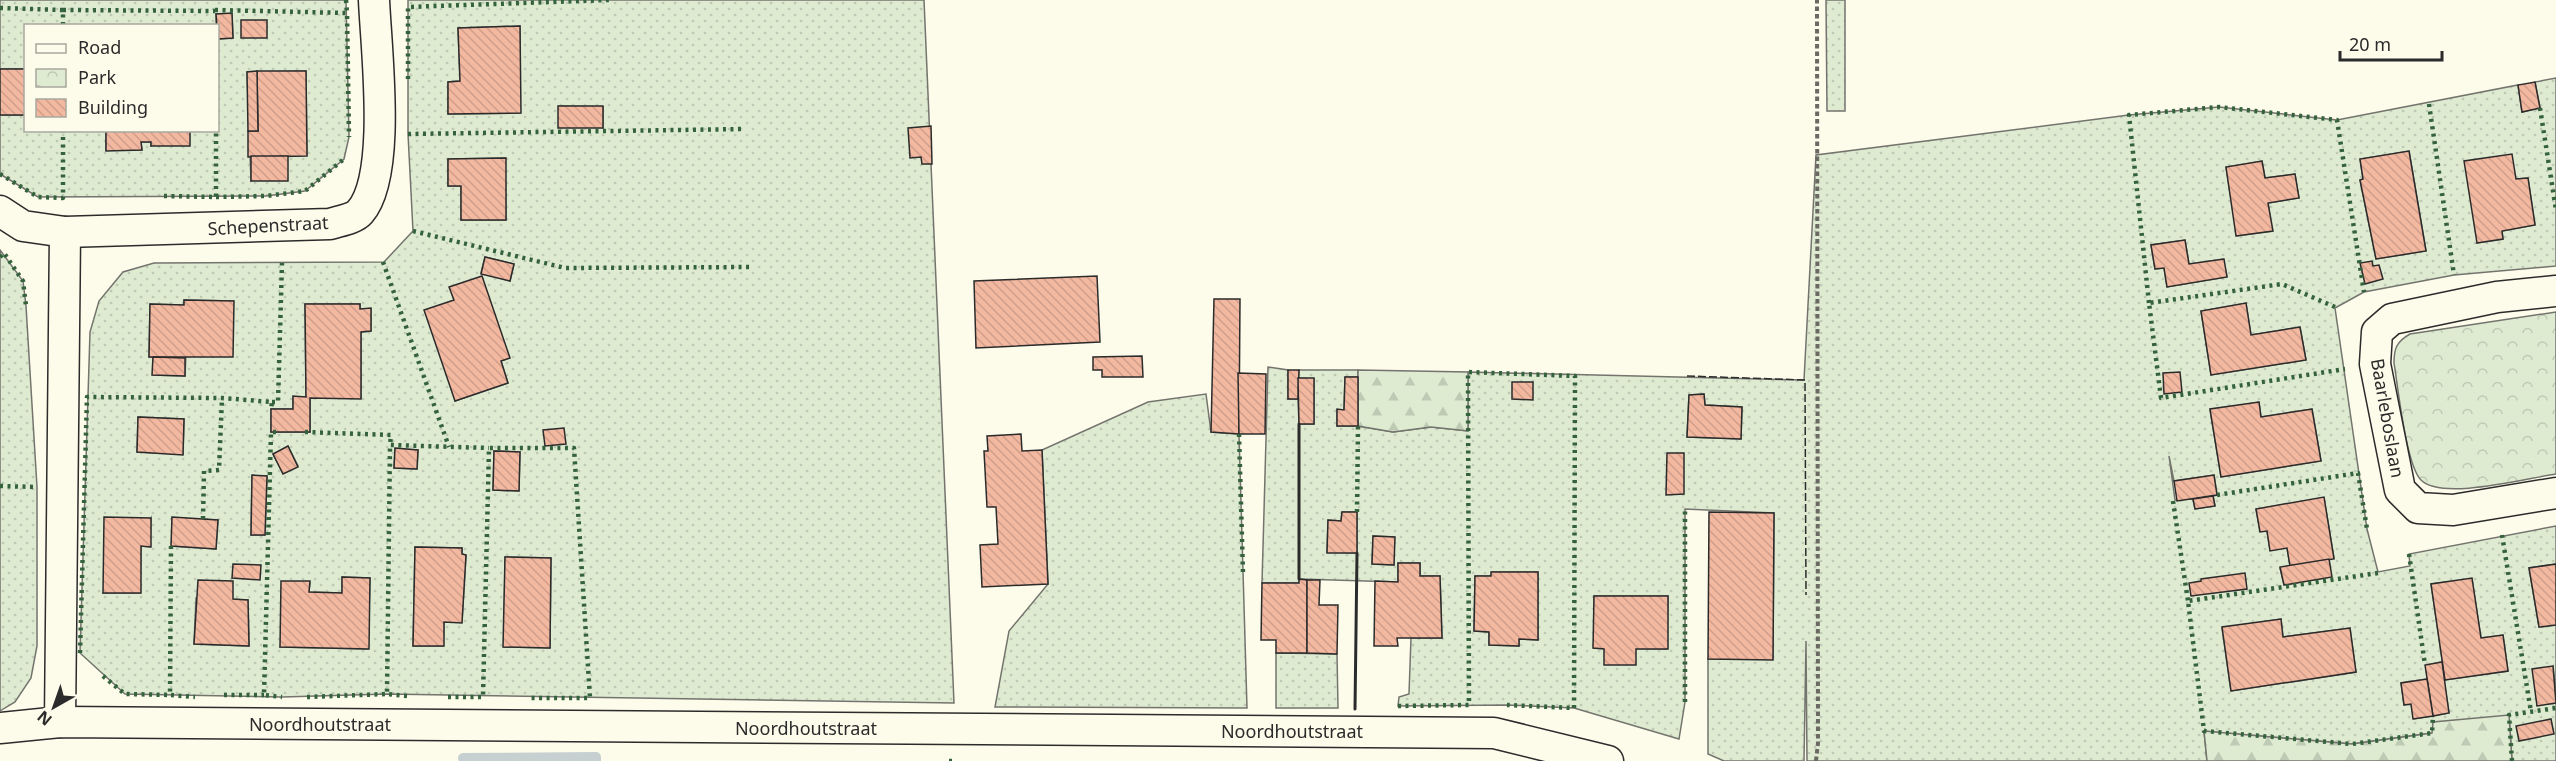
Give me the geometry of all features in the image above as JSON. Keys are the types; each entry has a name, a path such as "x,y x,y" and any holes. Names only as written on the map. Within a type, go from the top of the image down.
{"street":[{"name":"Schepenstraat","path":"0,211 23,226 65,232 330,224 358,214 373,191 379,146 374,0"},
{"path":"60,722 65,232"},
{"name":"Baarleboslaan","path":"2556,291 2497,297 2392,319 2377,332 2376,364 2400,490 2418,508 2452,510 2556,493"},
{"name":"Noordhoutstraat","path":"0,728 60,722 1494,733 1608,761"}],"path":[{"path":"1816,761 1818,743 1817,0"}],"green space":[{"path":"0,0 346,0 349,137 344,159 305,191 266,196 38,197 0,174 0,115 24,115 24,132 106,132 106,150 142,150 141,142 151,142 151,146 187,132 219,132 219,39 233,38 232,14 216,14 216,24 24,24 24,69 0,69","holes":["306,71 307,155 288,156 251,181 247,72"]},
{"path":"408,0 924,0 954,703 387,694 282,697 125,694 80,653 90,332 99,301 123,272 154,263 384,262 413,231 408,134","holes":["520,26 520,113 448,114 448,82 460,81 458,28","559,106 603,107 603,128","505,158 506,220 461,220 461,186 448,186 448,159","485,257 514,264 510,281 481,273","450,287 509,358 501,361 508,383 455,401 454,300","184,300 233,301 232,356 186,355 185,376 153,375 153,357 149,357 150,304 184,305","305,304 360,304 360,309 371,309 371,331 361,332 361,398 310,398 310,432 271,432 271,409 293,409 293,397 306,397","138,417 184,419 183,454 137,452","288,446 298,466 283,473 273,454","395,449 418,450 417,469 394,468","494,451 520,452 519,491 493,490","252,476 267,476 265,535 251,535","151,518 150,547 141,546 140,593 103,593","172,518 218,520 216,549 172,546","415,547 462,548 462,554 466,555 462,622 444,622 443,646 413,646","505,557 551,558 550,648 504,647","342,577 370,578 368,649 280,647 310,582 309,592 342,593","196,598 248,600 249,646 194,644"]},
{"path":"1826,0 1845,0 1845,111 1827,111"},
{"path":"2556,78 2556,266 2454,275 2364,292 2335,308 2367,529 2378,572 2410,566 2409,554 2556,526 2556,564 2529,568 2539,627 2556,625 2556,693 2553,667 2537,705 2556,703 2556,761 2512,761 2509,715 2432,733 2352,744 2204,731 2207,761 1807,761 1806,641 1804,761 1724,761 1708,754 1708,659 1773,659 1774,513 1685,509 1685,702 1679,739 1574,708 1507,705 1398,706 1399,697 1409,694 1411,638 1442,638 1440,576 1420,576 1420,563 1398,563 1398,582 1300,579 1299,583 1262,583 1268,367 1288,370 1288,399 1298,399 1299,424 1314,424 1314,379 1298,378 1299,370 1358,370 1358,377 1345,377 1344,410 1337,410 1337,426 1358,426 1393,432 1431,427 1468,431 1468,372 1804,380 1816,155 2129,115 2219,107 2337,120 2518,85 2522,112 2540,108 2535,82","holes":["2409,151 2426,251 2376,259 2360,180 2363,179 2360,159","2262,161 2265,178 2295,174 2299,198 2268,203 2272,231 2237,236 2226,167","2528,178 2535,225 2502,231 2503,239 2477,243 2516,179","2185,240 2189,264 2223,259 2227,277 2167,287 2164,268 2155,269 2151,245","2246,303 2251,335 2300,327 2306,360 2211,375 2201,311","1704,394 1705,405 1742,407 1741,439 1687,437 1689,395","2259,402 2261,417 2312,409 2321,461 2221,477 2210,410","2169,456 2174,481 2214,475 2217,495 2213,496 2215,506 2195,509 2193,499 2175,500","2324,498 2334,558 2329,559 2331,577 2284,585 2280,568 2290,566 2287,548 2270,550 2267,531 2260,531 2256,509","1342,512 1357,512 1357,553 1327,552 1328,520 1341,521","1373,536 1394,537 1394,565 1372,564","1492,572 1538,572 1538,640 1519,639 1519,646 1489,645 1489,632 1474,631 1475,576 1491,576","2472,579 2481,638 2503,635 2508,671 2445,680 2431,584","1594,596 1668,596 1667,649 1594,648","2281,619 2283,637 2350,628 2356,672 2231,691 2222,628","2441,662 2449,713 2414,719 2411,704 2404,705 2401,683 2427,679 2426,665"]},
{"path":"0,250 23,281 26,306 37,487 37,646 31,678 15,702 0,711"},
{"path":"2556,312 2556,474 2465,488 2432,486 2421,480 2411,459 2400,407 2394,363 2395,350 2399,343 2410,334"},
{"path":"1358,370 1468,372 1468,431 1431,427 1393,432 1358,426"},
{"path":"1206,394 1211,432 1239,434 1247,708 995,707 1009,631 1048,584 1042,450 1148,402"},
{"path":"1276,653 1337,654 1338,708 1276,708"},
{"path":"2509,715 2512,761 2207,761 2204,731 2352,744 2432,733 2433,722"}],"building":[{"path":"232,13 233,38 219,39 216,14"},
{"path":"241,20 267,20 267,38 241,38"},
{"path":"520,26 521,113 448,114 448,82 460,81 458,28"},
{"path":"0,69 24,69 24,115 0,115"},
{"path":"257,71 306,71 307,156 248,157 248,131 258,131"},
{"path":"257,71 258,131 248,131 247,72"},
{"path":"2535,82 2540,108 2522,112 2518,85"},
{"path":"558,106 603,106 603,128 558,128"},
{"path":"931,126 932,164 922,164 921,157 910,158 908,128"},
{"path":"106,132 190,132 190,146 151,146 151,142 141,142 142,150 106,151"},
{"path":"2409,151 2426,251 2376,259 2360,180 2363,179 2360,159"},
{"path":"2512,154 2516,179 2528,178 2535,225 2502,231 2503,239 2477,243 2464,161"},
{"path":"251,156 288,156 288,181 251,181"},
{"path":"506,158 506,220 461,220 461,186 448,186 448,159"},
{"path":"2262,161 2265,178 2295,174 2299,198 2268,203 2273,231 2236,236 2226,167"},
{"path":"2185,240 2189,264 2224,259 2227,277 2167,287 2164,268 2155,269 2151,245"},
{"path":"485,257 514,264 510,281 481,274"},
{"path":"2372,261 2373,266 2379,265 2383,279 2365,284 2360,263"},
{"path":"482,276 510,358 501,361 508,383 455,401 424,310 454,300 449,287"},
{"path":"1097,276 1100,342 976,348 974,281"},
{"path":"1214,299 1240,299 1239,434 1211,432"},
{"path":"184,300 234,301 233,357 149,357 150,304 184,305"},
{"path":"2246,303 2251,335 2300,327 2306,360 2211,375 2201,311"},
{"path":"305,304 360,304 360,309 371,308 371,331 361,332 361,399 310,398 310,432 271,432 271,409 293,409 293,396 306,397"},
{"path":"1142,356 1143,377 1102,377 1102,370 1093,370 1093,357"},
{"path":"153,357 185,358 185,376 152,375"},
{"path":"1288,370 1299,370 1298,399 1288,399"},
{"path":"2180,372 2182,392 2164,394 2163,373"},
{"path":"1238,373 1266,374 1265,434 1239,434"},
{"path":"1345,377 1358,377 1358,426 1337,426 1337,409 1344,410"},
{"path":"1298,378 1314,378 1314,424 1299,424"},
{"path":"1512,382 1533,382 1533,400 1512,399"},
{"path":"1704,394 1705,405 1742,407 1741,439 1687,437 1689,395"},
{"path":"2259,402 2261,417 2312,409 2321,461 2221,477 2210,409"},
{"path":"138,417 184,419 183,455 137,452"},
{"path":"564,428 566,444 545,446 543,430"},
{"path":"1021,434 1022,451 1042,450 1048,584 982,587 980,545 998,544 996,507 987,507 984,451 988,451 987,436"},
{"path":"288,446 298,467 283,474 273,454"},
{"path":"395,448 418,450 417,469 394,468"},
{"path":"494,451 520,452 519,491 493,490"},
{"path":"1667,453 1684,453 1684,494 1666,495"},
{"path":"252,475 267,476 265,535 251,535"},
{"path":"2214,475 2217,495 2177,501 2174,481"},
{"path":"2213,496 2215,506 2195,509 2193,499"},
{"path":"2324,497 2334,559 2290,566 2287,548 2270,551 2267,531 2260,532 2256,509"},
{"path":"1342,512 1357,512 1357,553 1327,553 1328,520 1341,521"},
{"path":"1709,512 1774,513 1773,660 1708,659"},
{"path":"104,517 151,518 151,547 141,546 141,593 103,593"},
{"path":"172,517 218,520 216,549 171,546"},
{"path":"1373,536 1395,537 1394,565 1372,564"},
{"path":"415,547 462,548 462,554 466,555 462,623 444,622 444,646 413,646"},
{"path":"505,557 551,558 550,648 503,647"},
{"path":"2329,559 2332,577 2284,585 2280,567"},
{"path":"1398,563 1420,563 1420,576 1440,576 1442,638 1397,638 1398,646 1374,646 1375,581 1398,582"},
{"path":"233,564 261,565 260,580 232,578"},
{"path":"2556,564 2556,625 2539,627 2529,568"},
{"path":"1491,572 1538,572 1538,640 1519,639 1519,646 1489,645 1489,632 1474,631 1475,576 1491,576"},
{"path":"2245,573 2247,589 2191,596 2189,583 2201,581 2201,579"},
{"path":"342,577 370,578 369,649 280,647 281,581 310,581 309,592 342,593"},
{"path":"2472,578 2481,638 2503,635 2508,671 2445,680 2431,584"},
{"path":"1299,579 1307,580 1307,653 1276,653 1276,640 1261,640 1262,583 1299,583"},
{"path":"198,580 233,581 233,599 248,600 249,646 194,644"},
{"path":"1307,580 1320,580 1319,605 1338,605 1337,654 1307,653"},
{"path":"1594,596 1668,596 1668,649 1636,649 1636,665 1604,665 1604,649 1593,648"},
{"path":"2281,619 2283,637 2350,628 2356,672 2231,691 2222,627"},
{"path":"2442,662 2449,713 2433,716 2425,665"},
{"path":"2553,666 2556,703 2537,706 2532,669"},
{"path":"2427,679 2433,716 2413,719 2411,704 2404,705 2401,683"},
{"path":"2551,719 2554,734 2519,741 2516,726"}],"waterway":[{"path":"463,758 596,757 596,761"}],"hedge":[{"path":"346,0 347,13"},
{"path":"408,79 408,7 609,0"},
{"path":"0,8 63,10 63,24"},
{"path":"63,10 215,11"},
{"path":"215,10 347,13 349,137"},
{"path":"2429,104 2454,275"},
{"path":"2149,303 2129,115 2219,107 2337,120 2364,292"},
{"path":"2540,108 2556,210"},
{"path":"408,134 745,129"},
{"path":"0,174 38,197 63,198 63,132"},
{"path":"164,196 216,197 216,132"},
{"path":"216,197 266,196 305,191 344,159"},
{"path":"413,231 565,268 753,267"},
{"path":"0,257 4,253 23,281 26,306"},
{"path":"383,262 449,447"},
{"path":"272,402 278,402 282,263"},
{"path":"2335,307 2282,284 2149,303 2161,398 2345,369"},
{"path":"1398,706 1469,705 1468,372 1575,376 1574,708 1507,705"},
{"path":"80,653 87,397 222,398 272,402 271,409"},
{"path":"203,519 204,471 219,470 222,398"},
{"path":"1357,512 1358,426"},
{"path":"276,432 271,432 264,695 282,697"},
{"path":"305,432 391,435 390,445"},
{"path":"1239,434 1243,573"},
{"path":"407,696 387,694 390,445 489,448"},
{"path":"448,697 483,697 489,448 574,448 590,698 529,698"},
{"path":"2217,495 2358,473 2367,529"},
{"path":"0,486 37,487"},
{"path":"2173,501 2188,601"},
{"path":"1685,508 1685,702"},
{"path":"2502,535 2531,712"},
{"path":"171,546 170,695 195,697"},
{"path":"2409,554 2425,665"},
{"path":"2378,573 2188,601 2204,731 2352,744 2432,733 2433,716"},
{"path":"103,676 125,694 170,695"},
{"path":"307,697 387,694"},
{"path":"224,695 264,695"},
{"path":"2512,761 2509,715 2556,708"}],"fence":[{"path":"1687,376 1805,380 1806,595"}],"wall":[{"path":"1299,424 1299,579"},
{"path":"1355,709 1357,553"}]}
